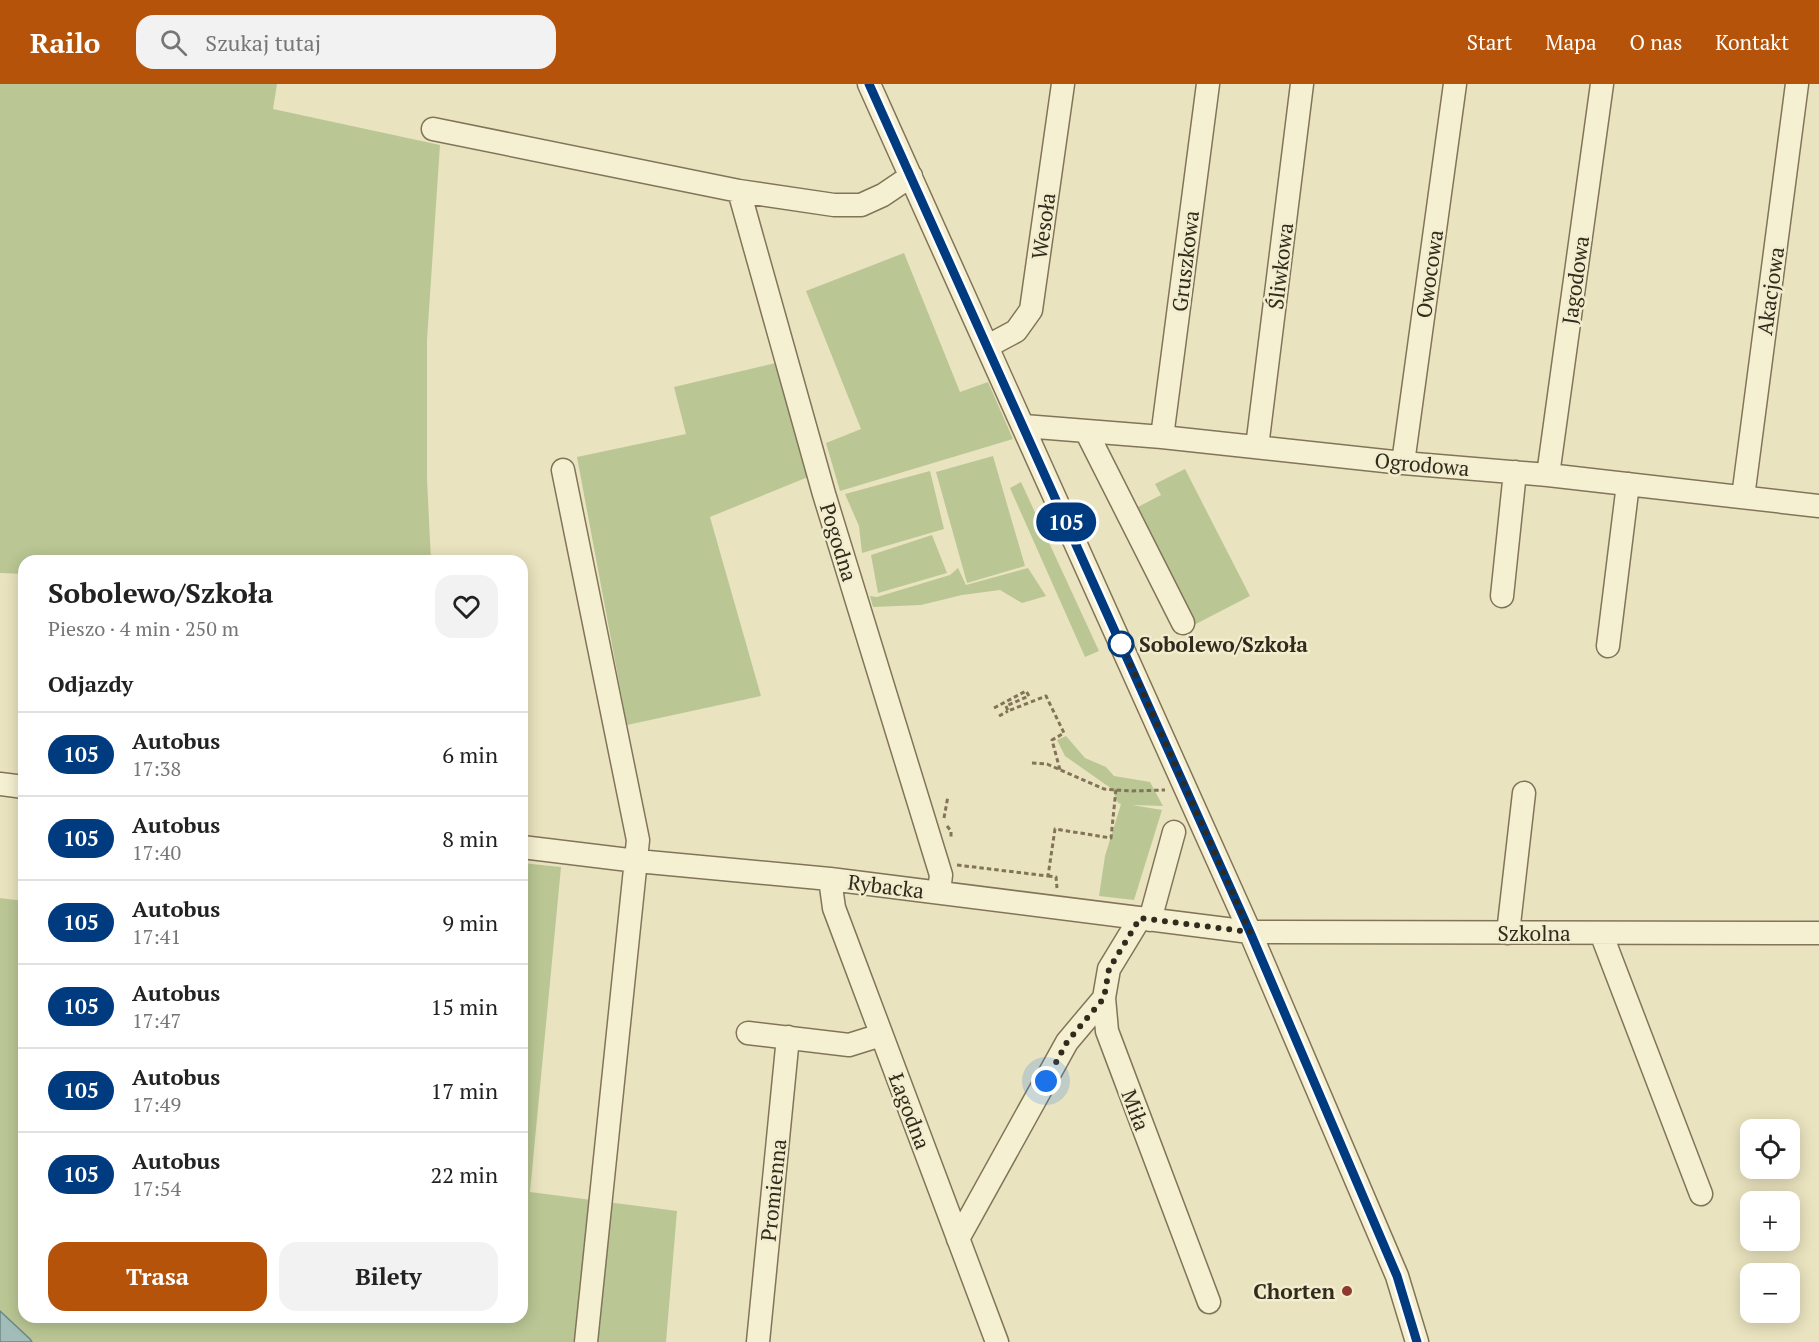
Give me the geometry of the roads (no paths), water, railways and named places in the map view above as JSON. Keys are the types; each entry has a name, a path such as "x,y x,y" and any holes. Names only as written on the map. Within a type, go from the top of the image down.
{"street":[{"path":"869,84 1250,932 1397,1276 1417,1342"},
{"name":"Wesoła","path":"987,346 1016,331 1031,310 1063,84"},
{"name":"Gruszkowa","path":"1162,437 1208,84"},
{"name":"Śliwkowa","path":"1257,447 1302,84"},
{"name":"Owocowa","path":"1403,463 1455,84"},
{"name":"Jagodowa","path":"1548,475 1602,84"},
{"name":"Akacjowa","path":"1743,497 1797,84"},
{"path":"433,129 739,191 834,205 861,205 884,195 911,176"},
{"name":"Pogodna","path":"739,191 824,494 941,875 939,892"},
{"name":"Ogrodowa","path":"1024,426 1162,437 1403,463 1548,475 1819,506"},
{"path":"1086,431 1183,623"},
{"path":"563,470 638,840 586,1342"},
{"path":"1502,596 1515,472"},
{"path":"1608,646 1628,484"},
{"path":"0,784 18,786"},
{"path":"1508,933 1524,793"},
{"name":"Miła","path":"1174,832 1145,919 1109,969 1104,998 1107,1031 1209,1302"},
{"name":"Rybacka","path":"528,848 637,861 830,879 1250,932"},
{"name":"Łagodna","path":"830,879 834,908 997,1342"},
{"name":"Szkolna","path":"1250,932 1819,933"},
{"path":"1601,933 1701,1194"},
{"path":"958,1239 1067,1042 1104,998"},
{"path":"748,1033 849,1045 881,1035"},
{"name":"Promienna","path":"758,1342 788,1037"}],"water":[{"path":"0,1311 30,1339 32,1342 0,1342"}],"place":[{"name":"Sobolewo/Szkoła","path":"1121,644"},
{"name":"Chorten","path":"1347,1291"}]}
